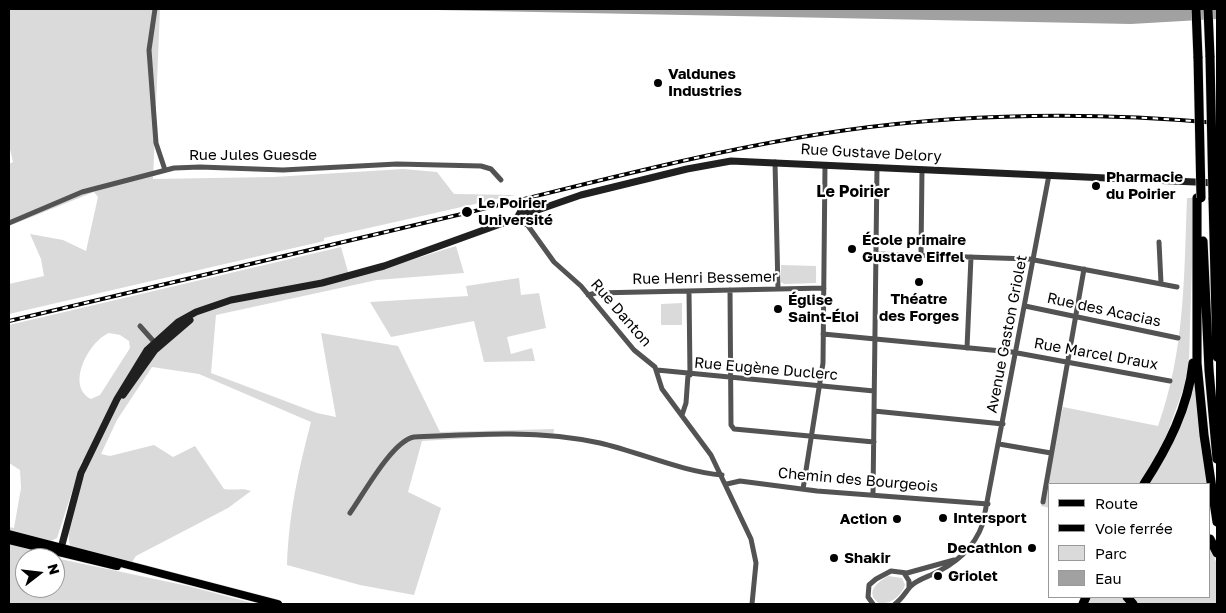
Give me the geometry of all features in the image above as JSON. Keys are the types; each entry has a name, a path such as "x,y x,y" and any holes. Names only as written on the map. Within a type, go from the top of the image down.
{"highway":[{"path":"1196,9 1200,142 1196,321 1198,384 1217,522"},
{"path":"1208,9 1217,357"},
{"path":"1199,198 1207,350 1217,459"},
{"path":"1214,246 1217,262"},
{"path":"1215,272 1217,293"},
{"path":"1145,483 1163,453 1180,415 1192,370 1196,321"},
{"path":"1211,541 1217,553"}],"main road":[{"path":"9,534 54,548"},
{"path":"9,540 51,548"},
{"path":"65,551 173,576 278,604"}],"street":[{"path":"155,9 149,50 156,143 165,170"},
{"name":"Rue Gustave Delory","path":"529,213 582,194 715,163 741,161 1217,183"},
{"path":"775,162 778,289"},
{"name":"Rue Jules Guesde","path":"9,223 82,192 165,170 195,166 283,170 397,164 481,166 492,169 501,180"},
{"path":"803,489 820,386 823,334 825,165"},
{"path":"873,496 877,167"},
{"path":"921,255 922,169"},
{"name":"Avenue Gaston Griolet","path":"909,587 958,559 976,539 984,520 1049,175"},
{"path":"62,548 79,478 132,371 156,344 185,317 237,298 322,283 377,269 517,218 521,210 529,213 530,218 526,223 520,222 517,218"},
{"name":"Rue Danton","path":"526,223 554,262 581,286 630,346 657,370 662,389 704,444 727,484 753,546 756,563 752,604"},
{"path":"1159,242 1161,284"},
{"path":"876,254 1034,260 1177,287"},
{"path":"967,348 971,257"},
{"path":"1043,502 1084,269"},
{"name":"Rue Henri Bessemer","path":"588,295 596,292 824,288"},
{"path":"730,290 733,428 737,431 874,442"},
{"path":"682,415 686,404 689,375 689,291"},
{"name":"Rue des Acacias","path":"1025,306 1178,338"},
{"path":"140,326 156,344"},
{"name":"Rue Marcel Draux","path":"823,334 1016,353 1170,381"},
{"name":"Rue Eugène Duclerc","path":"657,370 689,375 874,391"},
{"path":"874,411 1003,424"},
{"path":"350,514 396,447 405,440 414,437 491,434 543,435 601,444 722,475"},
{"path":"999,444 1051,453"},
{"name":"Chemin des Bourgeois","path":"727,484 740,481 873,496 988,504"},
{"path":"873,604 868,594 873,581 891,571 904,573 958,559"},
{"path":"894,604 903,597 909,587 909,581 904,573"}],"green space":[{"path":"9,9 160,9 153,179 274,177 403,169 437,172 454,194 515,195 324,238 324,241 9,314 9,284 44,276 41,259 30,234 63,240 86,251 98,197 94,192 9,226 9,164 13,162 9,145"},
{"path":"1187,198 1194,198 1189,360 1184,387 1163,445 1142,483 1048,483 1048,508 1041,506 1063,407 1158,426 1174,370 1184,285"},
{"path":"456,246 464,273 377,280 216,315 211,373 317,413 336,417 321,333 398,346 440,432 554,429 553,438 507,436 422,441 408,492 441,508 414,595 360,585 287,565 295,493 311,422 199,374 152,367 117,420 101,454 110,456 154,445 173,457 195,446 224,489 245,489 251,491 228,508 136,556 132,562 71,547 69,530 71,518 88,465 82,461 57,538 49,542 9,532 9,527 14,528 21,488 20,470 9,463 9,325 341,247 350,279","holes":["109,333 120,335 129,341 130,348 100,395 91,399 83,393 80,384 83,364 94,345 101,338"]},
{"path":"781,265 816,266 816,283 784,284 781,282"},
{"path":"519,278 521,295 539,293 546,328 507,337 511,354 532,348 535,361 484,362 474,321 391,337 370,302 468,296 466,286"},
{"path":"682,303 682,325 661,325 661,304"},
{"path":"1195,381 1207,483 1147,483"},
{"path":"9,542 32,548 15,548 15,598 65,598 65,560 188,586 256,604 9,604"},
{"path":"1211,549 1217,564 1217,604 1139,604 1131,598 1211,598"},
{"path":"888,576 902,578 905,585 892,601 879,603 873,595 874,588"},
{"path":"1088,598 1124,598 1130,604 1085,604"}],"water":[{"path":"387,9 1217,9 1217,19 1131,24"}],"railway":[{"path":"9,321 703,156 847,130 939,120 1032,116 1125,117 1217,123"}],"place":[{"name":"Valdunes Industries","path":"658,83"},
{"name":"Pharmacie du Poirier","path":"1096,186"},
{"name":"Le Poirier Université","path":"467,212"},
{"name":"École primaire Gustave Eiffel","path":"852,249"},
{"name":"Théatre des Forges","path":"919,282"},
{"name":"Église Saint-Éloi","path":"778,309"},
{"name":"Intersport","path":"943,518"},
{"name":"Action","path":"897,519"},
{"name":"Decathlon","path":"1032,548"},
{"name":"Shakir","path":"834,558"},
{"name":"Griolet","path":"938,576"}],"district":[{"name":"Le Poirier","path":"853,192"}]}
